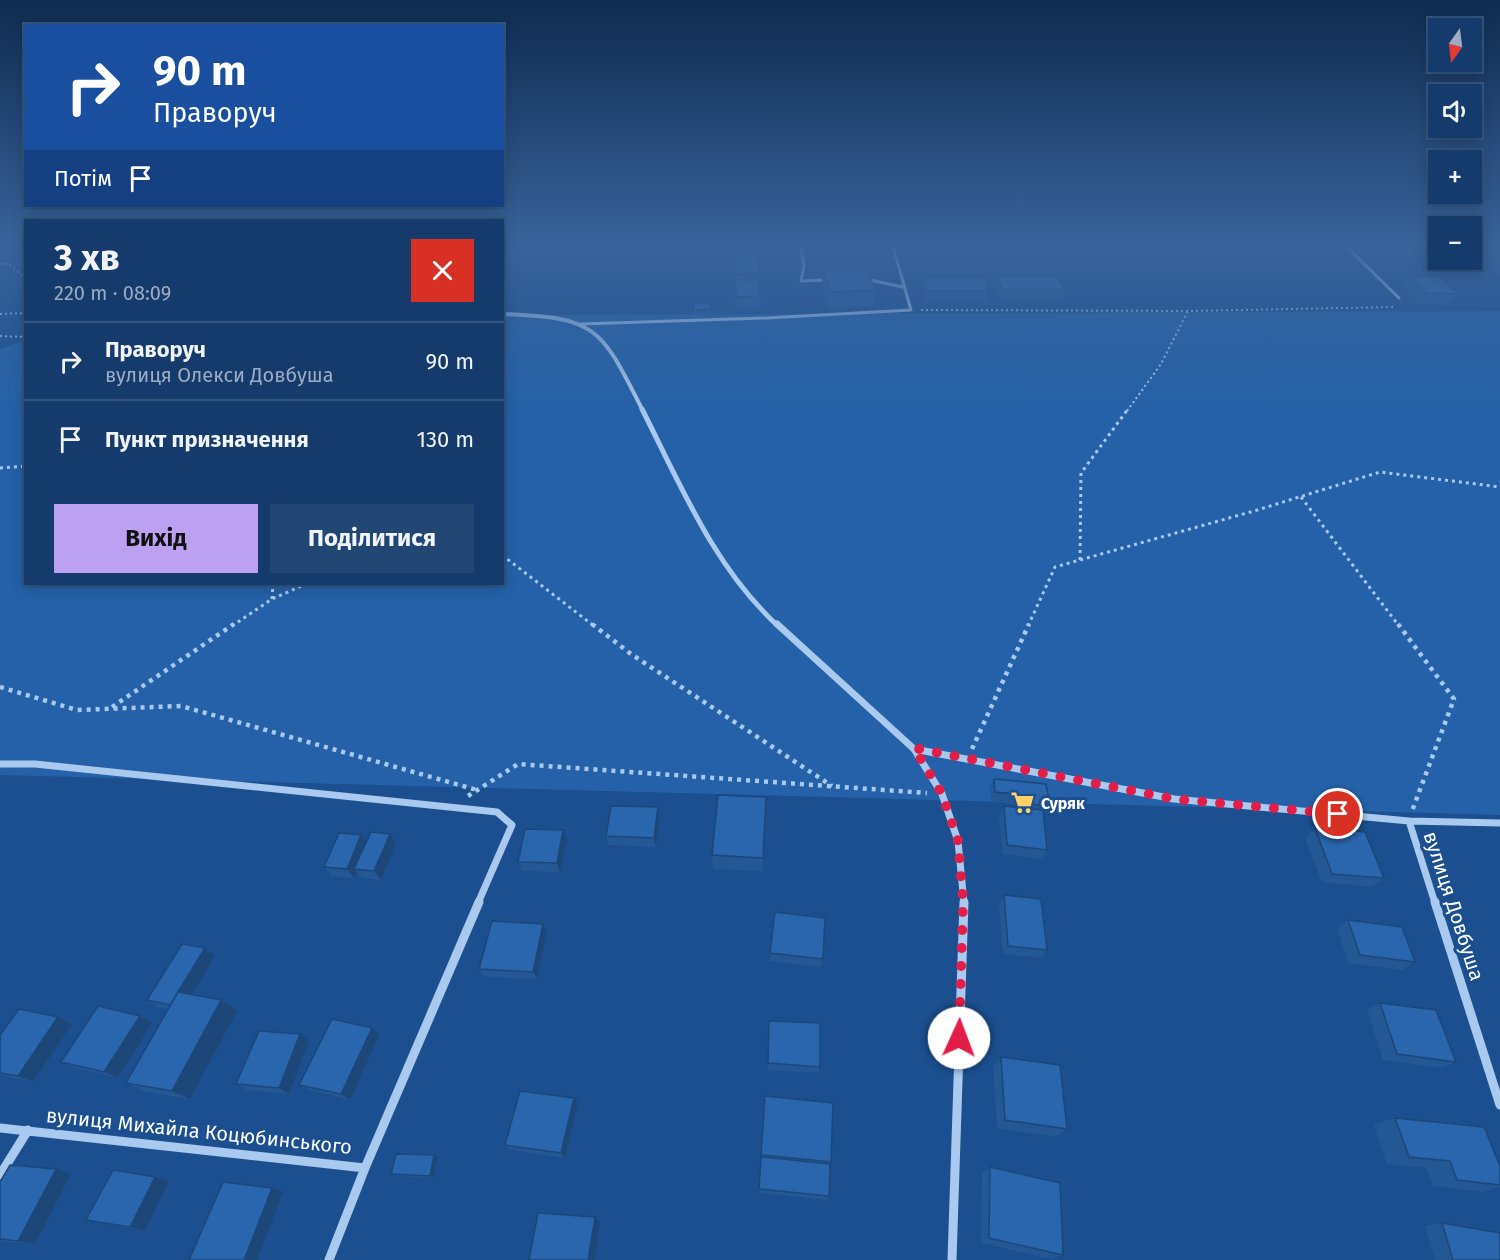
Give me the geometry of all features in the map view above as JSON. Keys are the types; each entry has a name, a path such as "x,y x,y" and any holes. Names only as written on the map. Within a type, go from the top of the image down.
{"street":[{"path":"504,314 552,317 581,324 599,337 617,360 712,548 754,604 914,748 942,794 958,841 963,901 952,1260"},
{"path":"914,748 1174,799 1409,820 1500,823"},
{"path":"0,764 35,764 497,812 512,825 365,1168 329,1260"},
{"name":"вулиця Довбуша","path":"1409,820 1500,1105"},
{"name":"вулиця Михайла Коцюбинського","path":"0,1128 365,1168"},
{"name":"вулиця Михайла Коцюбинського","path":"0,1175 28,1130"}],"lane":[{"path":"581,324 767,318 911,310 908,302"}],"path":[{"path":"911,310 1188,311 1403,307 1401,302"},
{"path":"1080,560 1081,473 1161,364 1188,311"},
{"path":"0,314 24,313"},
{"path":"0,336 24,337"},
{"path":"0,468 24,466"},
{"path":"968,759 1055,567 1301,497 1380,472 1500,487"},
{"path":"1301,497 1454,699 1409,820"},
{"path":"504,557 632,654 832,786"},
{"path":"272,599 273,585"},
{"path":"110,708 272,599 304,585"},
{"path":"0,687 77,710 181,706 477,790"},
{"path":"451,807 518,764 942,794"}],"shaded area":[{"path":"1500,311 1500,815 0,775 0,349 24,340 24,585 504,585 504,315"}],"building":[{"path":"709,303 711,309 694,310 693,304"},
{"path":"994,779 1046,784 1050,806 1020,803 1019,794 995,792"},
{"path":"718,795 766,797 763,858 712,855"},
{"path":"611,806 658,807 654,838 606,836"},
{"path":"1004,806 1043,810 1047,850 1007,845"},
{"path":"1315,828 1365,832 1384,878 1332,874"},
{"path":"525,829 563,830 557,863 518,862"},
{"path":"371,832 390,834 374,871 354,869"},
{"path":"339,833 361,835 347,869 324,867"},
{"path":"1004,895 1041,899 1047,950 1008,946"},
{"path":"775,912 825,918 823,959 770,953"},
{"path":"1348,920 1402,927 1415,962 1360,955"},
{"path":"492,921 543,924 533,972 479,969"},
{"path":"182,944 205,948 170,1005 147,1000"},
{"path":"178,992 221,1000 172,1091 126,1083"},
{"path":"1380,1003 1436,1010 1456,1062 1397,1054"},
{"path":"98,1006 140,1016 104,1072 61,1062"},
{"path":"19,1009 58,1017 18,1076 0,1073 0,1035"},
{"path":"332,1019 372,1028 341,1094 299,1085"},
{"path":"769,1021 820,1023 820,1067 768,1063"},
{"path":"259,1031 300,1034 279,1088 236,1084"},
{"path":"1001,1057 1060,1065 1067,1129 1005,1120"},
{"path":"520,1091 574,1098 561,1153 505,1145"},
{"path":"765,1096 833,1103 831,1162 761,1155"},
{"path":"1395,1118 1484,1127 1500,1166 1500,1185 1457,1180 1450,1161 1409,1157"},
{"path":"396,1154 434,1155 430,1176 391,1174"},
{"path":"761,1157 830,1164 829,1196 759,1189"},
{"path":"10,1165 56,1169 18,1241 0,1239 0,1182"},
{"path":"990,1167 1060,1183 1063,1255 989,1238"},
{"path":"113,1170 155,1177 130,1227 86,1220"},
{"path":"223,1182 272,1188 244,1260 189,1260"},
{"path":"538,1213 595,1217 588,1260 529,1260"},
{"path":"1442,1223 1500,1233 1500,1260 1453,1260"}],"place":[{"name":"Суряк","path":"1023,803"}],"route":[{"path":"959,1038 963,901 958,841 942,794 914,748 1174,799 1338,814"}]}
